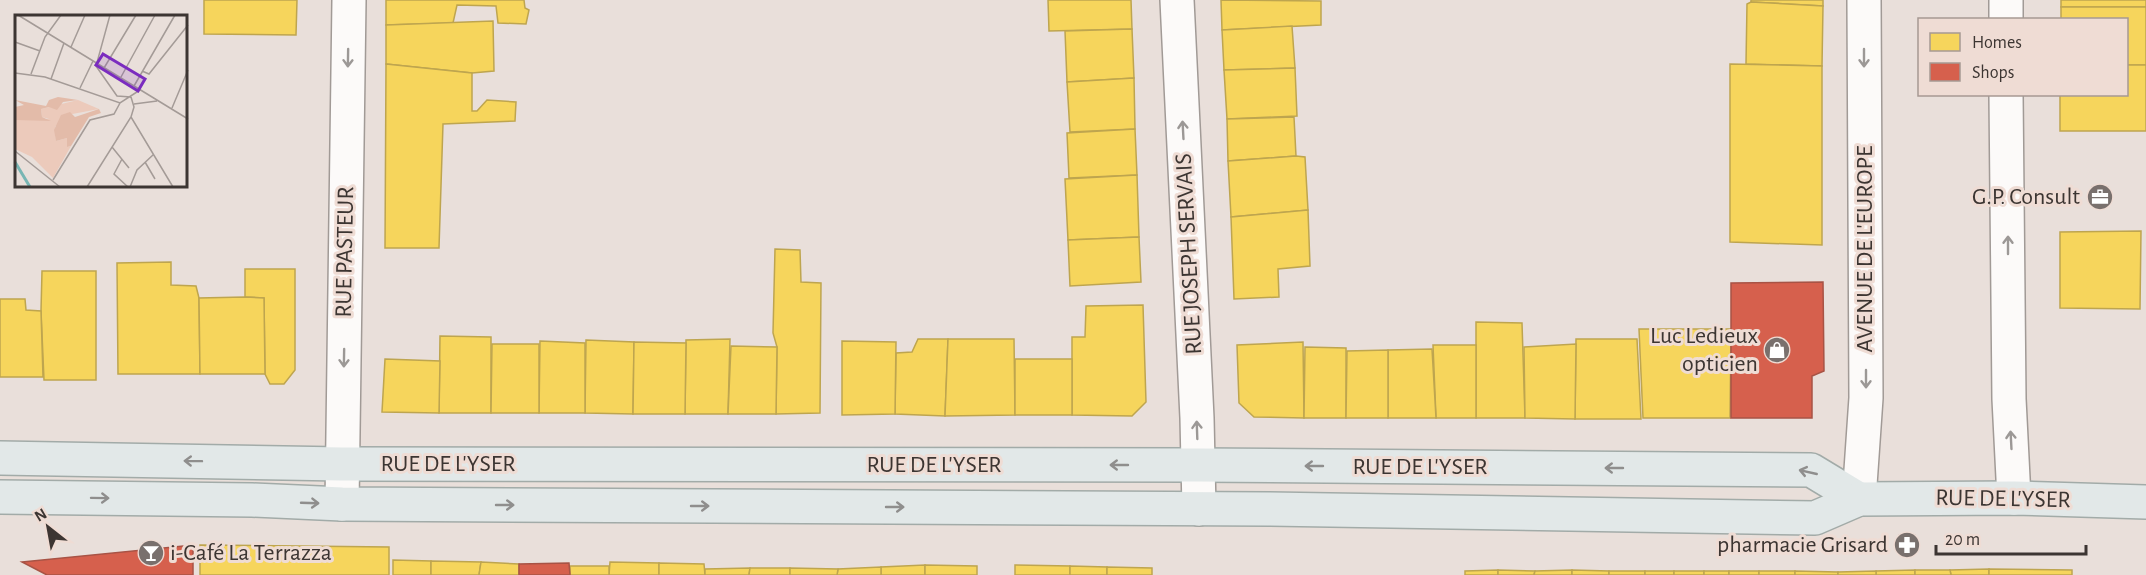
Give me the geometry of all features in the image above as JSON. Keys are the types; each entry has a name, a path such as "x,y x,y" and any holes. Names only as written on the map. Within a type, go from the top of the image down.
{"main road":[{"name":"RUE DE L'YSER","path":"0,458 342,464 1198,465 1811,470 1859,499"},
{"name":"RUE DE L'YSER","path":"0,497 252,500 342,504 1199,509 1815,518 1859,499 2014,498 2146,502"}],"street":[{"name":"RUE PASTEUR","path":"342,504 349,0"},
{"name":"RUE JOSEPH SERVAIS","path":"1177,0 1199,509"},
{"name":"AVENUE DE L'EUROPE","path":"1859,499 1866,398 1863,0"},
{"path":"2006,0 2006,18"},
{"path":"2006,96 2009,399 2014,498"}],"building: Homes":[{"path":"204,0 297,0 296,35 204,34"},
{"path":"386,0 524,0 525,8 529,10 526,24 498,23 496,6 457,5 453,23 386,25"},
{"path":"1048,0 1131,0 1132,29 1049,31"},
{"path":"1221,0 1321,1 1321,25 1222,30"},
{"path":"1751,0 1823,0 1823,6 1751,2"},
{"path":"2061,0 2146,0 2146,7 2061,7"},
{"path":"1751,2 1823,6 1822,66 1746,64 1747,4"},
{"path":"2061,7 2146,7 2146,65 2128,65 2128,18 2061,18"},
{"path":"493,21 494,71 472,73 386,64 386,25"},
{"path":"1292,26 1295,68 1224,70 1222,30"},
{"path":"1132,29 1134,78 1067,82 1065,31"},
{"path":"386,64 472,73 472,111 477,111 487,100 516,102 515,121 443,124 439,248 385,248"},
{"path":"1730,64 1822,66 1822,245 1730,242"},
{"path":"2128,65 2146,65 2146,131 2060,131 2060,96 2128,96"},
{"path":"1295,68 1297,116 1227,119 1224,70"},
{"path":"1134,78 1135,129 1070,132 1067,82"},
{"path":"1294,117 1296,156 1228,161 1227,119"},
{"path":"1135,129 1137,175 1069,178 1067,133"},
{"path":"1305,157 1308,210 1231,217 1228,161"},
{"path":"1137,175 1139,237 1068,240 1065,179"},
{"path":"1308,210 1310,266 1278,269 1279,297 1234,299 1231,217"},
{"path":"2141,231 2140,309 2060,308 2060,232"},
{"path":"1139,237 1141,282 1070,286 1068,240"},
{"path":"775,249 800,250 801,282 821,283 820,413 776,414 777,347 773,333"},
{"path":"171,262 171,285 196,286 199,298 200,374 118,374 117,263"},
{"path":"245,269 295,269 295,370 284,384 270,384 265,374 264,298 245,297"},
{"path":"42,271 96,271 96,380 44,380"},
{"path":"199,298 264,298 265,374 200,374"},
{"path":"0,299 25,299 26,310 41,311 43,377 0,377"},
{"path":"1143,305 1146,402 1132,416 1072,415 1072,337 1085,337 1086,306"},
{"path":"1476,322 1522,323 1525,418 1476,418"},
{"path":"1639,329 1731,329 1730,418 1643,418"},
{"path":"440,336 491,337 491,413 439,413"},
{"path":"730,339 728,414 685,414 686,340"},
{"path":"918,339 948,339 945,416 895,414 896,353 912,352"},
{"path":"948,339 1014,339 1015,415 945,416"},
{"path":"1576,339 1637,339 1641,419 1575,419"},
{"path":"586,340 634,342 633,414 585,413"},
{"path":"540,341 585,343 585,413 539,413"},
{"path":"842,341 896,342 895,414 842,415"},
{"path":"634,342 686,343 685,414 633,414"},
{"path":"1303,342 1304,418 1254,417 1239,403 1237,345"},
{"path":"492,344 539,344 539,413 491,413"},
{"path":"1576,344 1575,419 1525,418 1524,347"},
{"path":"1433,345 1476,345 1476,418 1436,418"},
{"path":"731,346 777,347 776,414 728,414"},
{"path":"1305,347 1346,348 1346,418 1304,418"},
{"path":"1432,349 1436,418 1388,418 1388,350"},
{"path":"1388,350 1388,418 1346,418 1347,351"},
{"path":"385,359 440,361 439,413 382,412"},
{"path":"1015,359 1072,359 1072,415 1015,415"},
{"path":"200,545 389,547 389,575 200,575"},
{"path":"393,560 431,561 431,575 393,575"},
{"path":"431,561 481,562 479,575 431,575"},
{"path":"481,562 519,564 519,575 479,575"},
{"path":"610,562 659,563 659,575 609,575"},
{"path":"659,563 704,564 705,575 659,575"},
{"path":"925,565 925,575 881,575 881,567"},
{"path":"925,565 977,566 977,575 925,575"},
{"path":"1015,565 1070,566 1070,575 1015,575"},
{"path":"570,566 609,566 609,575 570,575"},
{"path":"1070,566 1107,567 1107,575 1070,575"},
{"path":"881,567 881,575 837,575 838,569"},
{"path":"1107,567 1152,568 1152,575 1107,575"},
{"path":"750,568 749,575 705,575 705,569"},
{"path":"750,568 790,568 790,575 749,575"},
{"path":"790,568 838,569 837,575 790,575"},
{"path":"1989,569 1989,575 1951,575 1950,570"},
{"path":"1989,569 2072,570 2072,575 1989,575"},
{"path":"1498,570 1498,575 1465,575 1465,571"},
{"path":"1498,570 1535,571 1534,575 1498,575"},
{"path":"1572,570 1572,575 1534,575 1535,571"},
{"path":"1572,570 1609,571 1609,575 1572,575"},
{"path":"1915,570 1915,575 1876,575 1876,571"},
{"path":"1915,570 1950,570 1951,575 1915,575"},
{"path":"1609,571 1645,571 1645,575 1609,575"},
{"path":"1645,571 1674,571 1674,575 1645,575"},
{"path":"1674,571 1704,571 1704,575 1674,575"},
{"path":"1704,571 1729,571 1729,575 1704,575"},
{"path":"1729,571 1759,571 1759,575 1729,575"},
{"path":"1759,571 1795,571 1795,575 1759,575"},
{"path":"1795,571 1838,572 1838,575 1795,575"},
{"path":"1876,571 1876,575 1838,575 1838,572"}],"building: Shops":[{"name":"Luc Ledieux opticien","path":"1823,282 1824,371 1812,376 1812,418 1731,418 1731,283"},
{"name":"i-Café La Terrazza","path":"193,545 193,575 47,575 22,562"},
{"path":"569,563 570,575 519,575 519,564"}],"place":[{"name":"G.P. Consult","path":"2100,197"},
{"name":"Luc Ledieux opticien","path":"1777,350"},
{"name":"pharmacie Grisard","path":"1907,545"},
{"name":"i-Café La Terrazza","path":"151,553"}]}
